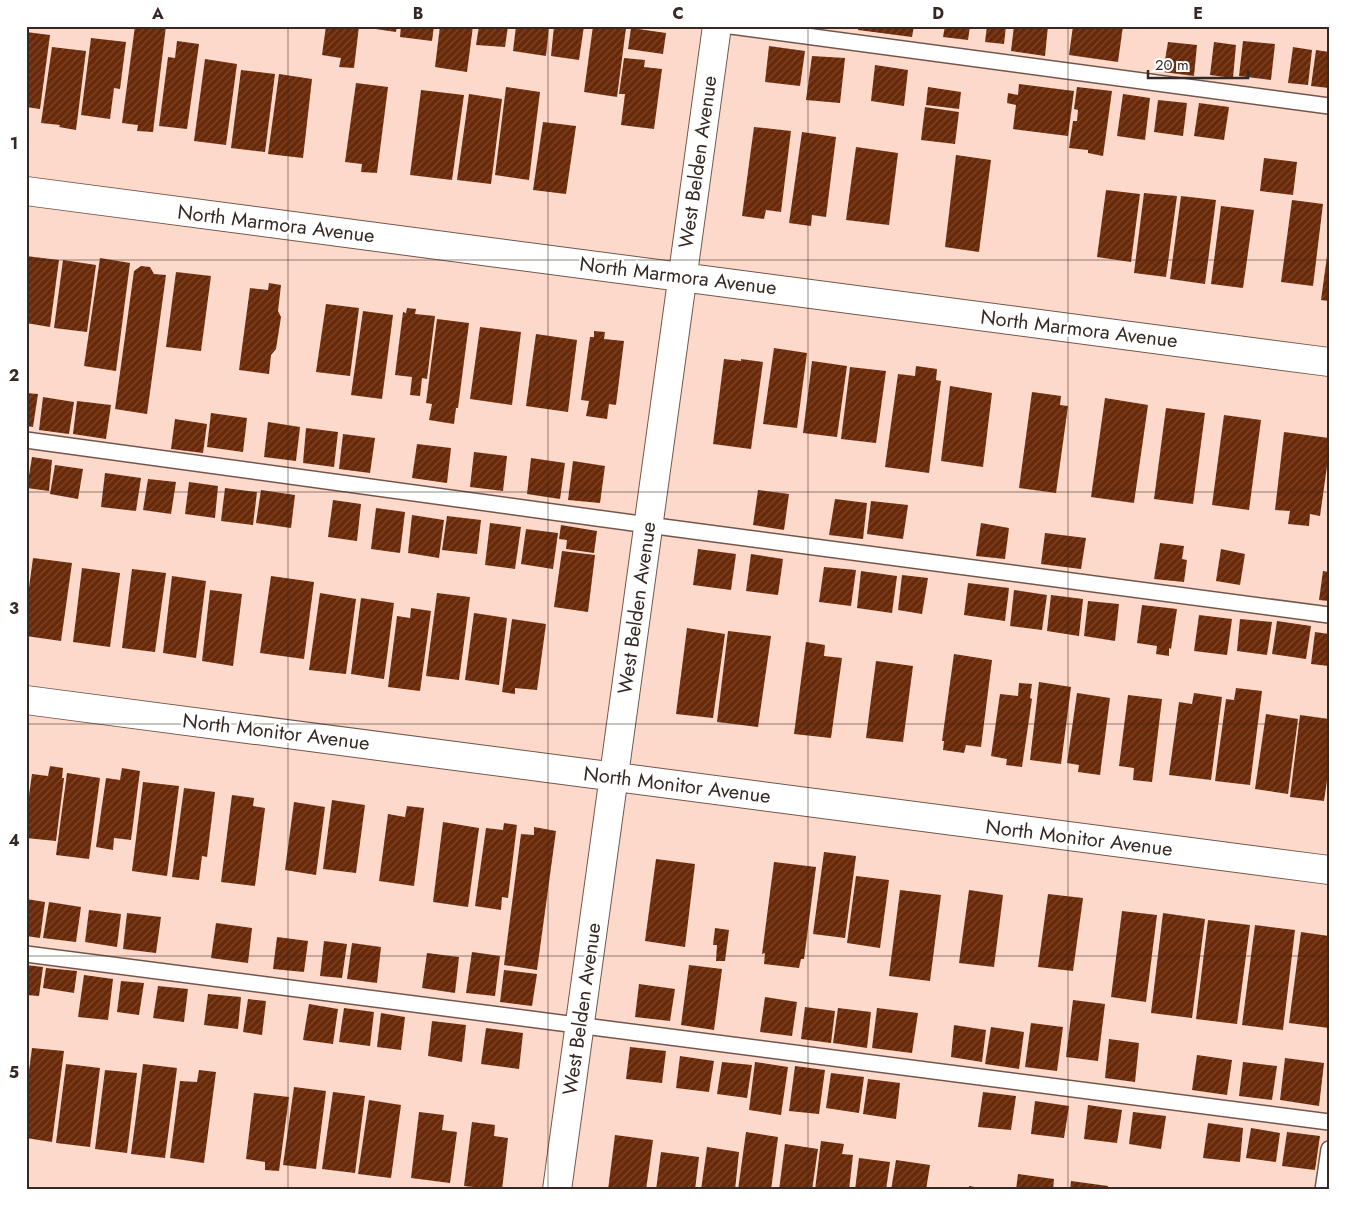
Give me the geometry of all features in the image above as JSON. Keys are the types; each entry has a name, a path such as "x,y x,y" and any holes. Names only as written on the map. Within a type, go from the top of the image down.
{"street":[{"name":"West Belden Avenue","path":"557,1190 717,26"},
{"name":"North Marmora Avenue","path":"26,191 1329,362"},
{"name":"North Monitor Avenue","path":"26,700 1329,870"}],"lane":[{"path":"731,26 1329,106"},
{"path":"26,440 1329,615"},
{"path":"26,954 1329,1122"},
{"path":"1323,1190 1329,1149"}],"building":[{"path":"135,26 166,26 153,132 137,131 138,125 122,123"},
{"path":"326,26 359,26 354,68 339,67 341,58 322,55"},
{"path":"363,26 397,26 396,32"},
{"path":"401,26 434,26 432,41 400,37"},
{"path":"440,26 473,26 467,72 435,67"},
{"path":"479,26 508,26 505,47 476,45"},
{"path":"516,26 549,26 546,56 513,51"},
{"path":"554,26 584,26 579,60 551,56"},
{"path":"593,26 626,28 617,97 584,92"},
{"path":"859,26 914,26 912,37 858,30"},
{"path":"945,26 970,26 968,40 943,37"},
{"path":"987,26 1006,26 1004,44 985,42"},
{"path":"1014,26 1048,26 1045,56 1011,51"},
{"path":"1073,26 1123,26 1118,62 1069,55"},
{"path":"631,28 666,33 663,54 628,49"},
{"path":"26,32 50,35 40,109 26,107"},
{"path":"91,38 126,42 120,89 114,88 110,119 81,115"},
{"path":"177,41 199,44 187,129 159,126 168,57 175,58"},
{"path":"1243,41 1275,44 1271,80 1239,76"},
{"path":"1168,42 1197,45 1194,76 1163,72"},
{"path":"1214,42 1236,45 1233,78 1210,75"},
{"path":"769,46 805,51 800,86 765,82"},
{"path":"52,47 86,51 76,130 59,127 60,125 41,123"},
{"path":"1293,47 1312,50 1308,85 1288,83"},
{"path":"1316,50 1329,52 1329,88 1311,86"},
{"path":"812,56 845,58 840,103 806,100"},
{"path":"624,58 645,60 644,67 662,69 654,129 621,125 625,94 619,94"},
{"path":"205,59 237,64 226,145 194,141"},
{"path":"875,65 908,70 904,106 871,101"},
{"path":"241,70 275,74 265,152 231,148"},
{"path":"279,74 312,79 303,158 268,154"},
{"path":"356,83 388,87 377,173 361,172 362,164 345,162"},
{"path":"1019,84 1074,91 1068,136 1013,129 1016,105 1007,103 1008,93 1018,95"},
{"path":"506,87 540,92 529,180 495,175"},
{"path":"928,87 961,92 959,109 926,105"},
{"path":"1077,87 1112,91 1103,156 1088,153 1088,150 1069,148 1073,121 1077,121 1078,110 1074,109"},
{"path":"421,90 464,95 452,180 410,175"},
{"path":"469,94 502,99 491,184 457,180"},
{"path":"1123,94 1150,98 1145,140 1117,136"},
{"path":"1158,100 1187,103 1183,136 1154,132"},
{"path":"1199,103 1229,107 1224,140 1194,136"},
{"path":"925,107 959,112 955,144 921,140"},
{"path":"543,122 576,126 566,194 533,190"},
{"path":"754,127 791,131 781,212 766,210 764,219 742,216"},
{"path":"802,132 836,137 826,217 812,215 811,226 789,223"},
{"path":"856,147 898,153 889,225 846,220"},
{"path":"956,155 991,160 979,252 945,247"},
{"path":"1264,158 1297,162 1293,195 1260,191"},
{"path":"1106,190 1140,194 1131,262 1097,257"},
{"path":"1144,193 1177,196 1166,277 1134,273"},
{"path":"1181,196 1216,200 1205,284 1170,279"},
{"path":"1292,200 1323,204 1313,286 1281,282"},
{"path":"1221,206 1254,210 1243,288 1211,284"},
{"path":"1329,249 1329,301 1321,300"},
{"path":"26,256 59,260 50,327 26,323"},
{"path":"100,258 130,263 116,371 84,366"},
{"path":"63,260 96,265 87,332 54,328"},
{"path":"141,266 150,267 154,274 166,275 147,414 115,409 134,271"},
{"path":"176,272 211,276 201,351 166,347"},
{"path":"269,283 281,285 278,311 281,317 276,349 271,355 269,374 239,370 250,288 268,290"},
{"path":"326,304 359,308 350,376 316,372"},
{"path":"407,308 416,309 415,314 435,316 427,379 422,378 420,396 410,395 412,377 395,375 403,312 406,313"},
{"path":"363,311 393,315 382,399 351,395"},
{"path":"437,319 469,323 458,408 456,408 454,424 429,420 432,404 426,403"},
{"path":"480,327 521,332 512,405 470,399"},
{"path":"594,331 605,332 604,339 624,341 616,405 609,404 607,419 586,416 589,401 581,400 590,337 594,337"},
{"path":"536,334 577,340 568,412 526,406"},
{"path":"774,348 807,353 797,428 763,424"},
{"path":"724,359 763,362 751,449 713,444"},
{"path":"812,361 847,366 837,437 803,433"},
{"path":"916,366 937,369 936,380 941,381 929,473 885,467 898,374 915,376"},
{"path":"850,367 886,371 876,443 841,439"},
{"path":"950,386 992,393 983,467 941,461"},
{"path":"1032,392 1061,396 1060,405 1068,406 1056,493 1019,488"},
{"path":"26,393 38,394 33,427 26,426"},
{"path":"43,397 74,402 69,434 39,430"},
{"path":"1105,398 1148,405 1134,503 1091,497"},
{"path":"77,401 111,405 106,439 73,434"},
{"path":"1166,408 1205,413 1193,504 1154,499"},
{"path":"211,413 247,418 243,452 207,447"},
{"path":"1224,415 1261,420 1249,510 1212,505"},
{"path":"175,419 207,424 203,453 171,449"},
{"path":"268,422 300,427 296,461 264,457"},
{"path":"306,428 338,432 334,467 303,463"},
{"path":"1284,432 1329,438 1329,452 1320,516 1310,514 1309,526 1288,524 1290,511 1275,510"},
{"path":"343,434 375,438 370,473 339,469"},
{"path":"417,444 451,448 447,483 412,478"},
{"path":"474,452 507,456 503,491 470,487"},
{"path":"32,457 52,460 49,491 27,488"},
{"path":"531,458 565,463 560,499 527,494"},
{"path":"573,461 605,466 600,503 568,500"},
{"path":"55,465 83,469 78,499 50,494"},
{"path":"105,473 141,478 136,511 101,507"},
{"path":"148,479 176,482 171,514 143,510"},
{"path":"189,482 218,486 215,518 185,514"},
{"path":"225,488 257,492 253,525 221,521"},
{"path":"261,490 295,495 291,528 256,523"},
{"path":"758,490 789,494 784,530 753,525"},
{"path":"835,499 867,503 863,539 829,535"},
{"path":"333,500 361,504 357,541 328,537"},
{"path":"871,501 908,505 903,539 867,534"},
{"path":"376,508 405,512 400,553 371,549"},
{"path":"412,515 444,520 439,558 408,553"},
{"path":"447,516 481,520 477,554 442,550"},
{"path":"490,523 521,527 515,569 485,565"},
{"path":"981,523 1009,528 1005,559 976,556"},
{"path":"561,525 597,531 594,553 566,549 567,540 559,539"},
{"path":"526,529 558,533 553,569 521,564"},
{"path":"1045,533 1086,538 1081,569 1041,564"},
{"path":"1160,543 1184,546 1182,559 1187,560 1184,582 1154,579"},
{"path":"698,549 736,554 731,590 693,585"},
{"path":"1221,549 1245,554 1240,585 1216,581"},
{"path":"562,551 595,555 588,612 554,607"},
{"path":"751,554 783,559 778,595 746,591"},
{"path":"33,558 72,563 61,641 26,636 26,610"},
{"path":"824,567 856,570 851,606 819,602"},
{"path":"82,568 120,573 110,647 73,642"},
{"path":"132,569 166,573 155,652 122,648"},
{"path":"861,571 897,576 892,613 857,608"},
{"path":"1323,571 1329,572 1329,601 1319,600"},
{"path":"902,575 928,578 922,614 898,610"},
{"path":"172,576 206,581 196,658 163,653"},
{"path":"271,576 314,582 304,659 260,653"},
{"path":"968,583 1009,588 1005,621 964,615"},
{"path":"210,590 242,594 233,666 202,661"},
{"path":"1014,590 1047,595 1042,630 1010,626"},
{"path":"320,593 356,599 346,674 309,670"},
{"path":"437,593 470,597 459,680 426,676"},
{"path":"1051,595 1083,599 1079,636 1047,631"},
{"path":"361,598 394,603 384,679 351,674"},
{"path":"1088,601 1119,604 1115,641 1084,636"},
{"path":"1142,605 1177,609 1169,656 1156,654 1157,646 1137,643"},
{"path":"411,608 431,611 420,691 388,687 397,616 410,618"},
{"path":"474,613 507,618 499,685 465,680"},
{"path":"1199,615 1232,619 1227,655 1194,651"},
{"path":"512,619 546,624 537,690 515,688 515,694 502,692"},
{"path":"1240,619 1272,622 1267,655 1237,651"},
{"path":"1277,621 1311,626 1306,659 1272,654"},
{"path":"687,628 725,634 713,718 676,714"},
{"path":"728,631 771,636 758,727 717,722"},
{"path":"1315,632 1329,634 1329,666 1311,664"},
{"path":"806,642 825,645 824,656 842,658 831,738 794,734"},
{"path":"954,654 992,660 981,747 966,745 964,753 943,750 944,741 942,741"},
{"path":"876,661 913,666 903,742 866,738"},
{"path":"1039,682 1071,687 1061,764 1030,760"},
{"path":"1019,683 1032,684 1030,698 1032,699 1022,767 1006,765 1007,759 991,756 1000,694 1018,696"},
{"path":"1236,688 1262,691 1250,785 1215,781 1226,699 1234,700"},
{"path":"1077,693 1110,698 1100,775 1078,772 1079,765 1067,763"},
{"path":"1194,693 1222,697 1211,780 1169,775 1179,702 1192,704"},
{"path":"1128,695 1162,699 1152,782 1133,780 1134,768 1119,766"},
{"path":"1266,714 1298,719 1288,794 1255,789"},
{"path":"1300,715 1329,719 1329,767 1324,801 1290,797"},
{"path":"50,766 63,768 62,778 64,778 56,841 26,838 26,817 32,774 48,776"},
{"path":"122,768 140,771 131,840 114,838 113,850 96,847 106,778 120,780"},
{"path":"67,773 100,778 89,859 56,855"},
{"path":"143,782 179,786 167,876 132,871"},
{"path":"184,788 215,792 207,857 202,856 199,880 172,877"},
{"path":"232,795 254,798 253,806 265,808 255,886 221,882"},
{"path":"332,800 365,805 356,873 323,869"},
{"path":"294,802 325,807 316,875 285,870"},
{"path":"407,806 424,808 414,886 379,881 388,814 405,817"},
{"path":"443,822 479,828 468,907 433,902"},
{"path":"504,823 517,825 508,898 502,897 501,910 475,906 486,828 503,830"},
{"path":"534,827 556,831 537,970 504,965 521,834 534,835"},
{"path":"824,852 856,856 845,938 813,934"},
{"path":"656,859 695,864 685,947 645,941"},
{"path":"774,862 816,867 804,959 801,959 799,968 764,964 765,953 762,954"},
{"path":"856,876 889,880 880,948 847,943"},
{"path":"900,890 941,895 930,981 889,976"},
{"path":"969,890 1003,895 994,967 959,963"},
{"path":"1048,894 1083,898 1073,971 1038,967"},
{"path":"26,899 45,902 40,938 26,936"},
{"path":"49,902 81,907 76,942 43,938"},
{"path":"89,910 121,914 117,947 85,942"},
{"path":"1122,911 1157,915 1146,1002 1111,997"},
{"path":"127,913 161,917 156,953 123,949"},
{"path":"1163,913 1205,919 1192,1018 1151,1013"},
{"path":"1208,920 1250,925 1237,1024 1196,1019"},
{"path":"216,923 252,928 248,963 211,958"},
{"path":"1255,925 1295,930 1283,1030 1242,1025"},
{"path":"715,928 729,930 725,961 716,961 717,945 713,945"},
{"path":"1301,932 1329,936 1329,1028 1289,1023"},
{"path":"277,937 308,941 304,972 273,969"},
{"path":"324,941 347,944 342,978 320,976"},
{"path":"352,943 381,947 377,983 347,979"},
{"path":"472,952 500,956 495,996 466,993"},
{"path":"427,953 459,957 455,993 422,988"},
{"path":"26,965 43,967 39,996 26,995"},
{"path":"689,965 722,969 714,1030 681,1025"},
{"path":"46,968 77,971 74,993 43,988"},
{"path":"504,970 537,974 532,1006 500,1002"},
{"path":"84,975 113,979 108,1020 78,1017"},
{"path":"121,981 144,983 139,1015 117,1012"},
{"path":"639,984 675,989 670,1021 635,1017"},
{"path":"158,986 188,989 184,1022 153,1018"},
{"path":"208,994 241,997 238,1029 204,1025"},
{"path":"765,997 797,1002 792,1036 760,1032"},
{"path":"248,999 266,1001 262,1035 243,1032"},
{"path":"1073,1000 1105,1004 1098,1061 1066,1057"},
{"path":"309,1004 338,1009 333,1044 303,1040"},
{"path":"805,1007 835,1011 831,1043 801,1039"},
{"path":"344,1008 374,1012 370,1046 339,1042"},
{"path":"838,1008 871,1012 867,1048 833,1043"},
{"path":"877,1008 918,1013 912,1053 872,1048"},
{"path":"381,1013 405,1017 401,1050 377,1047"},
{"path":"432,1021 466,1025 462,1062 428,1056"},
{"path":"1031,1023 1063,1027 1057,1071 1025,1067"},
{"path":"954,1025 986,1030 982,1062 951,1057"},
{"path":"991,1027 1024,1032 1019,1069 985,1064"},
{"path":"486,1028 523,1033 519,1069 481,1064"},
{"path":"1109,1039 1139,1043 1135,1082 1105,1078"},
{"path":"630,1047 666,1051 662,1083 626,1079"},
{"path":"32,1048 64,1051 52,1142 26,1138 26,1094"},
{"path":"1197,1055 1232,1060 1227,1095 1192,1090"},
{"path":"680,1056 714,1061 709,1092 676,1088"},
{"path":"1285,1058 1324,1063 1319,1106 1280,1100"},
{"path":"722,1062 752,1065 747,1098 717,1094"},
{"path":"755,1062 788,1067 781,1115 749,1110"},
{"path":"1243,1062 1277,1066 1272,1100 1239,1096"},
{"path":"66,1064 100,1068 90,1147 56,1143"},
{"path":"143,1064 177,1068 165,1158 131,1154"},
{"path":"795,1066 825,1070 819,1114 789,1111"},
{"path":"105,1070 137,1073 127,1153 95,1149"},
{"path":"199,1070 216,1072 204,1163 170,1158 180,1081 197,1082"},
{"path":"831,1073 864,1077 859,1113 826,1108"},
{"path":"868,1079 900,1083 896,1119 863,1114"},
{"path":"294,1087 326,1091 316,1169 283,1165"},
{"path":"333,1092 365,1096 355,1173 322,1169"},
{"path":"983,1092 1016,1096 1011,1130 978,1127"},
{"path":"254,1093 289,1097 279,1171 265,1170 265,1162 246,1159"},
{"path":"369,1100 401,1105 391,1178 358,1174"},
{"path":"1035,1101 1069,1106 1064,1138 1031,1134"},
{"path":"1088,1105 1122,1110 1117,1143 1084,1139"},
{"path":"419,1112 444,1115 442,1130 457,1132 450,1183 411,1178"},
{"path":"1133,1112 1166,1116 1161,1149 1129,1144"},
{"path":"472,1122 495,1125 494,1136 508,1138 502,1190 464,1186"},
{"path":"1208,1123 1243,1128 1240,1162 1203,1158"},
{"path":"1251,1128 1280,1133 1276,1162 1246,1158"},
{"path":"746,1132 778,1137 771,1190 738,1190"},
{"path":"1287,1132 1320,1136 1315,1170 1282,1166"},
{"path":"615,1135 653,1140 646,1190 608,1190"},
{"path":"821,1141 844,1144 842,1154 853,1155 849,1190 815,1190"},
{"path":"785,1144 818,1149 812,1190 779,1190"},
{"path":"707,1147 739,1152 735,1190 701,1190"},
{"path":"661,1152 699,1157 695,1190 656,1190"},
{"path":"859,1158 890,1162 886,1190 855,1190"},
{"path":"896,1160 930,1165 926,1190 891,1190"},
{"path":"1018,1174 1054,1179 1053,1190 1016,1190"},
{"path":"1071,1181 1108,1186 1108,1190 1070,1190"},
{"path":"969,1186 986,1189 986,1190 969,1190"}]}
